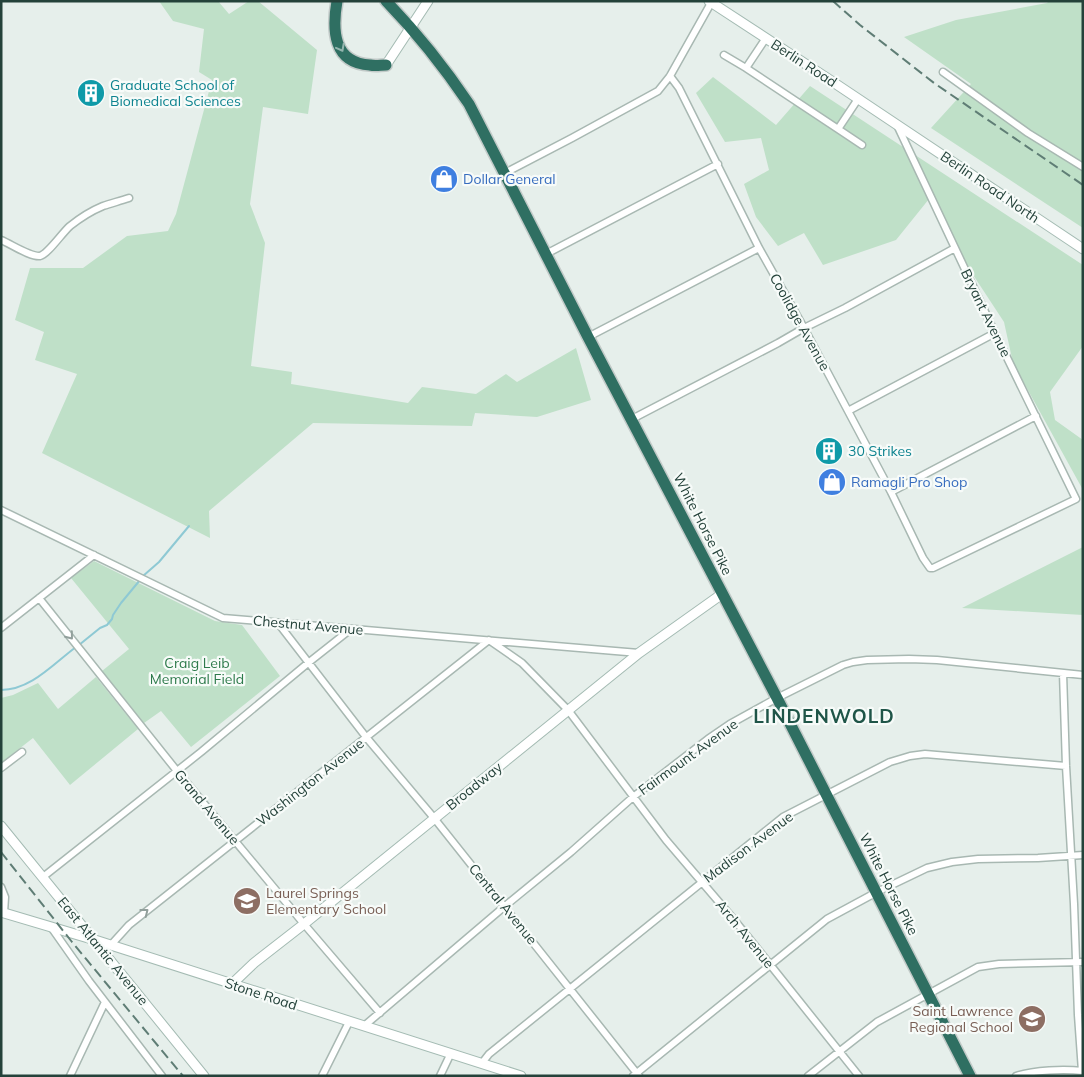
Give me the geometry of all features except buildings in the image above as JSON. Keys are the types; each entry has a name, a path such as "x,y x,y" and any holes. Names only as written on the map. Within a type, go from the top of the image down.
{"highway":[{"path":"337,1 334,17 335,33 339,47 346,56 357,62 369,65 386,65"},
{"name":"White Horse Pike","path":"386,1 412,27 452,78 469,104 588,337 777,698 970,1076"}],"street":[{"path":"386,65 428,1"},
{"path":"505,173 658,91 670,76 710,2"},
{"name":"Berlin Road","path":"710,2 898,126"},
{"path":"746,68 766,38"},
{"path":"724,55 862,145"},
{"path":"943,72 1028,133 1083,167"},
{"name":"Coolidge Avenue","path":"670,76 679,88 759,248 804,328 891,492 923,558 930,568"},
{"path":"838,129 858,99"},
{"name":"Berlin Road North","path":"898,126 1082,247"},
{"name":"Bryant Avenue","path":"898,126 995,333 1076,499 942,564 930,568"},
{"path":"546,254 718,164"},
{"path":"1,240 31,254 37,256 44,255 70,226 90,212 129,198"},
{"path":"588,337 759,248"},
{"path":"632,419 845,308 955,248"},
{"path":"848,411 995,333"},
{"path":"891,492 1036,416"},
{"name":"Chestnut Avenue","path":"1,510 223,618 639,653"},
{"path":"1,628 94,555"},
{"name":"Broadway","path":"232,984 254,963 639,653 722,594"},
{"name":"Grand Avenue","path":"39,598 177,772 380,1013"},
{"name":"Central Avenue","path":"278,623 366,738 434,818 637,1075"},
{"path":"43,877 177,772 351,628"},
{"name":"Arch Avenue","path":"489,640 522,663 568,710 666,840 702,881 859,1076"},
{"name":"Washington Avenue","path":"110,946 129,925 489,640"},
{"name":"Fairmount Avenue","path":"364,1026 633,798 722,729 777,698 844,665 867,660 937,660 1083,675"},
{"path":"1016,1076 1050,1071 1082,1071 1080,962 1071,856 1062,673"},
{"path":"1,768 22,752"},
{"name":"Madison Avenue","path":"482,1063 489,1054 783,816 890,762 910,756 925,754 1066,766"},
{"name":"East Atlantic Avenue","path":"1,826 204,1076"},
{"path":"637,1075 828,919 876,892 927,868 952,862 978,859 1083,855"},
{"path":"1,887 5,897 3,912"},
{"name":"Stone Road","path":"3,912 521,1076"},
{"path":"68,932 74,915"},
{"path":"51,927 88,981 162,1076"},
{"path":"808,1076 877,1022 978,967 999,964 1080,962"},
{"path":"70,1076 105,1002"},
{"path":"322,1076 349,1022"},
{"path":"440,1076 450,1053"}],"green space":[{"path":"159,1 218,1 229,14 249,1 258,1 317,50 308,114 263,107 250,204 265,243 251,366 292,372 291,384 408,403 422,387 476,394 506,374 517,382 576,348 591,400 537,417 475,413 472,426 313,423 209,511 210,538 42,453 77,374 35,360 44,332 15,320 30,268 83,268 127,236 168,231 176,214 212,80 199,72 204,29 173,21"},
{"path":"1049,1 1083,1 1083,228 931,128 971,84 904,37 956,20 1047,3"},
{"path":"713,77 776,125 810,86 1083,265 1083,346 1050,392 1055,420 1083,440 1083,490 1013,363 1004,322 962,258 929,199 896,240 823,265 804,233 778,246 756,217 744,184 769,170 761,138 725,142 696,93"},
{"path":"1083,547 1083,615 962,608"},
{"name":"Craig Leib Memorial Field","path":"94,561 215,621 242,625 280,676 191,747 161,711 144,723 102,671 129,649 71,578"},
{"path":"96,677 138,729 70,785 33,738 1,763 1,698 13,695 38,683 58,709"}],"waterway":[{"path":"143,576 159,562 189,526"},
{"path":"79,645 100,628 107,625 121,603 140,580"},
{"path":"1,690 12,689 32,681 76,647"}],"railway":[{"path":"833,1 860,25 934,83 1083,185"},
{"path":"1,852 72,942 183,1076"}],"place":[{"name":"Graduate School of Biomedical Sciences","path":"91,93"},
{"name":"Dollar General","path":"444,179"},
{"name":"30 Strikes","path":"829,451"},
{"name":"Ramagli Pro Shop","path":"832,482"},
{"name":"Laurel Springs Elementary School","path":"247,901"},
{"name":"Saint Lawrence Regional School","path":"1032,1019"}],"district":[{"name":"LINDENWOLD","path":"824,716"}]}
